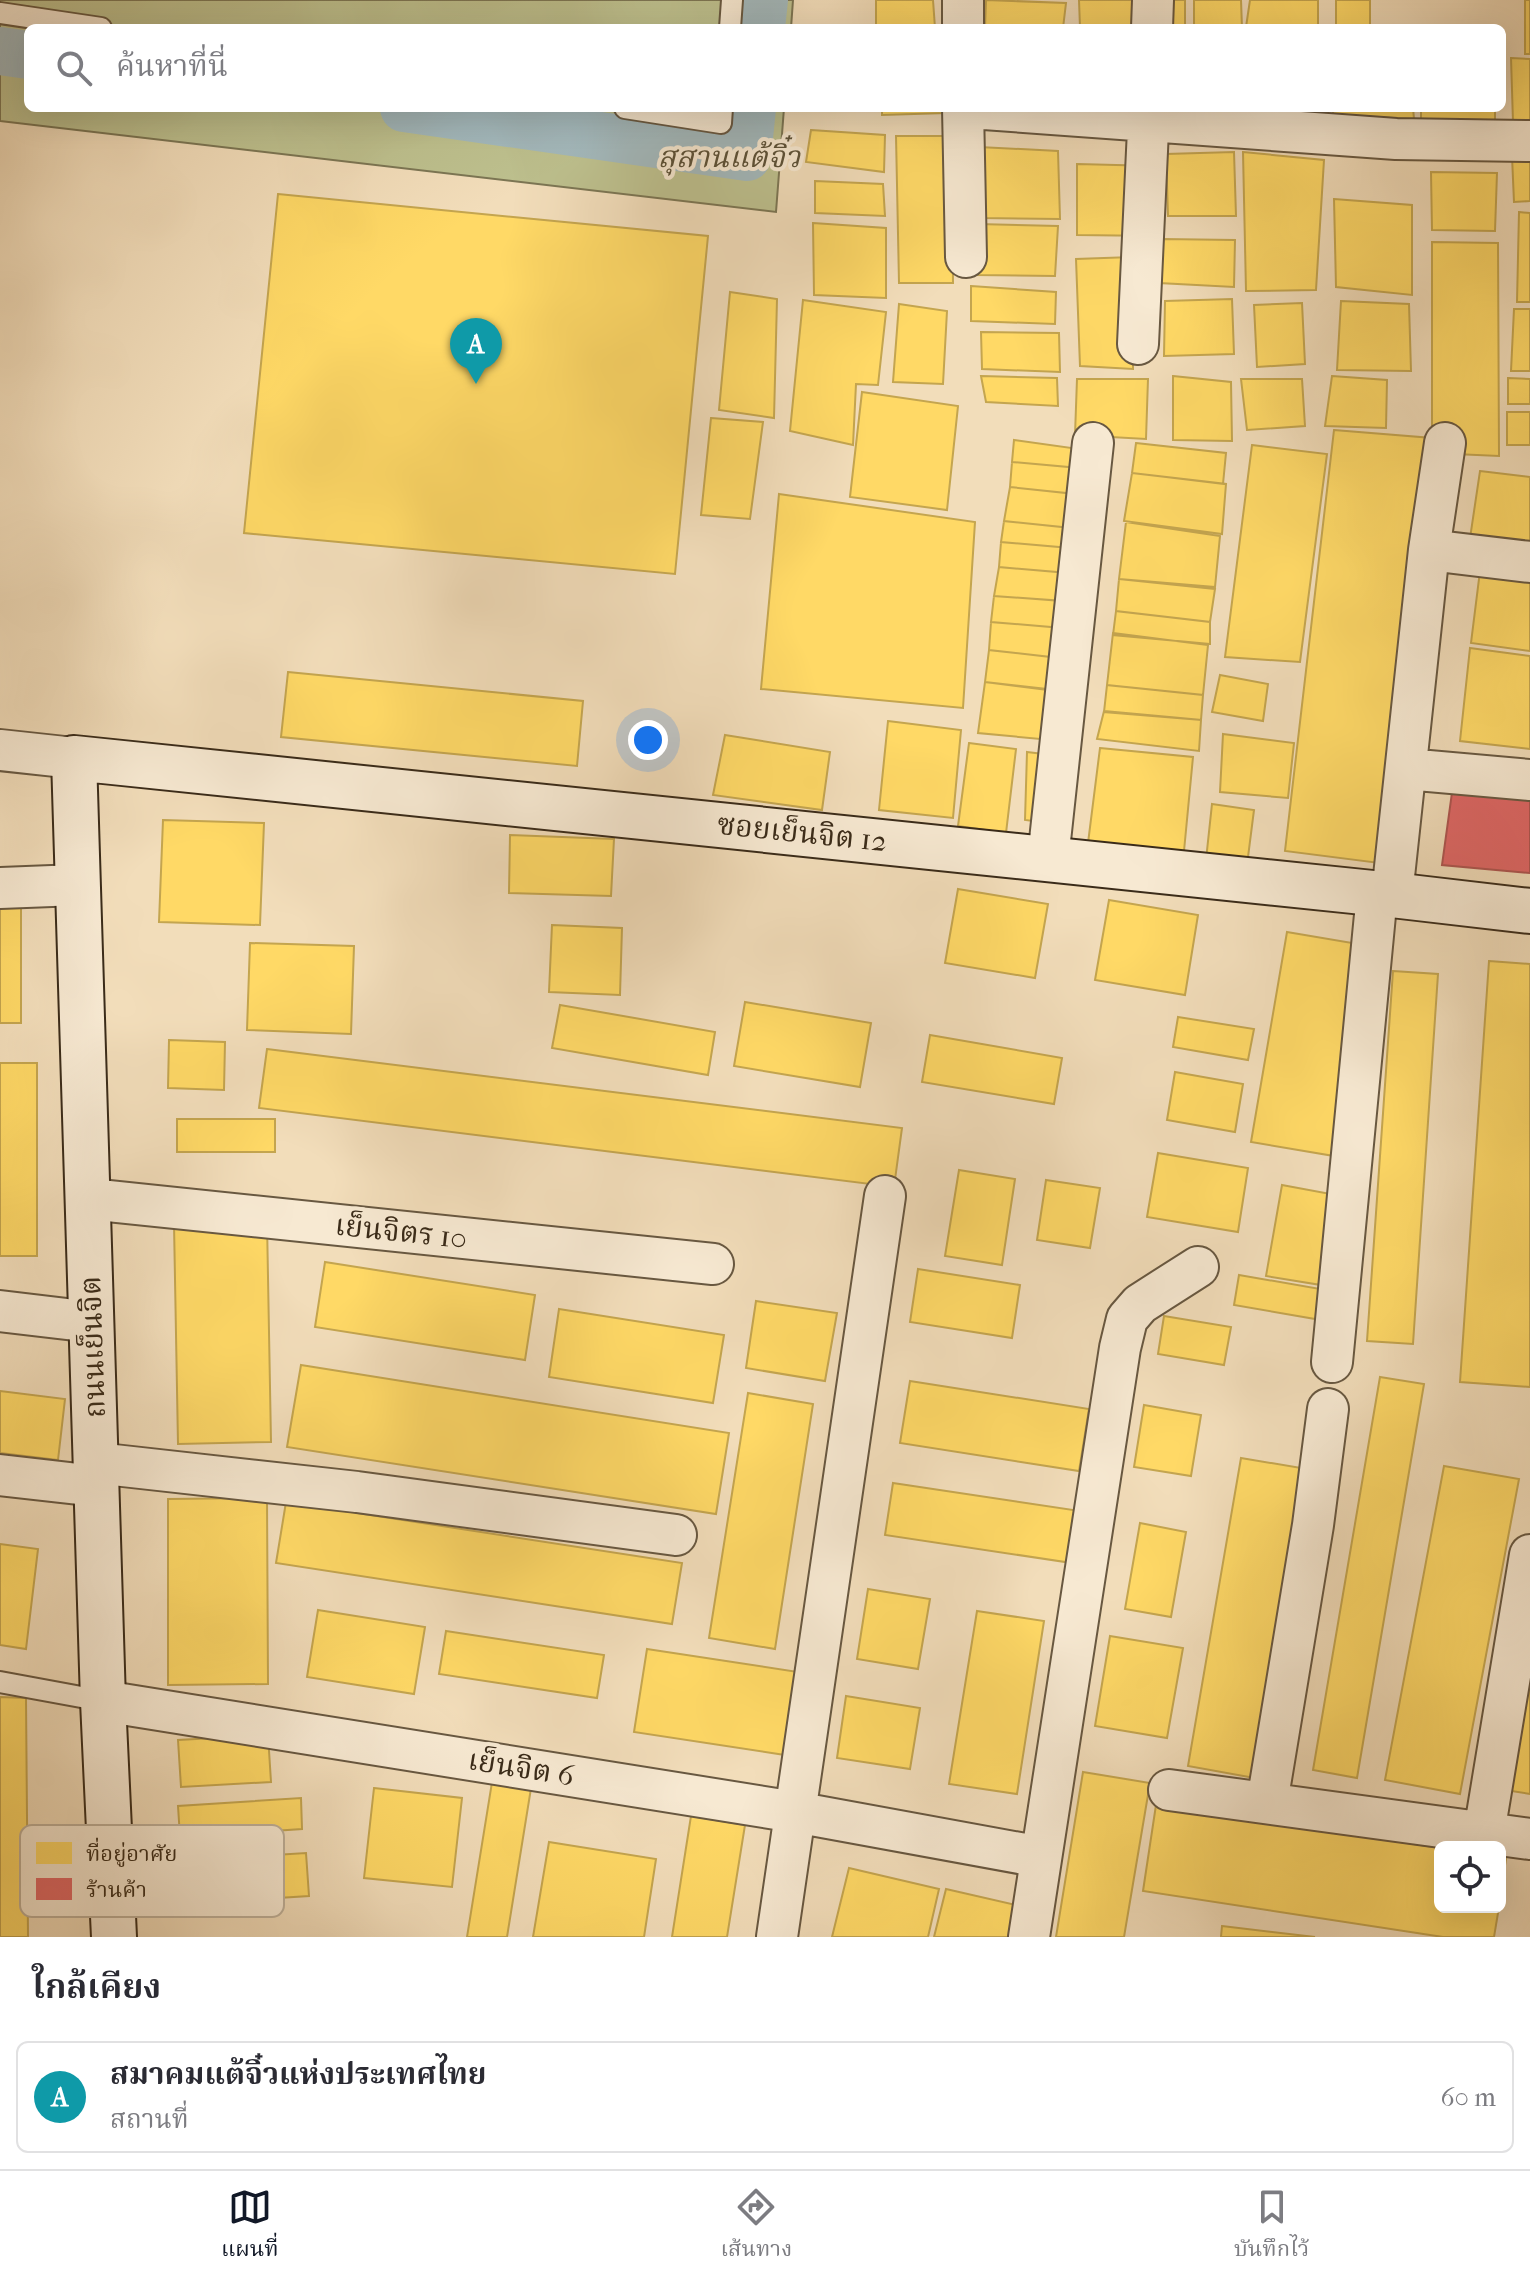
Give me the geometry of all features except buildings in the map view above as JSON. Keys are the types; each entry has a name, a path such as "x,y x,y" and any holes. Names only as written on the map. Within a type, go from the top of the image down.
{"street":[{"path":"963,0 963,24"},
{"path":"1152,24 1153,0"},
{"path":"963,112 966,257"},
{"path":"1089,112 1149,114 1396,139 1530,141"},
{"path":"1138,344 1149,114"},
{"path":"1048,859 1093,443"},
{"path":"1332,1362 1384,894 1406,769 1429,550 1445,443"},
{"path":"1429,550 1530,562"},
{"path":"0,750 74,758"},
{"name":"ซอยเย็นจิต 12","path":"74,758 1530,911"},
{"name":"ถนนเย็นจิต","path":"74,758 109,1825"},
{"path":"1406,769 1530,780"},
{"path":"0,888 78,885"},
{"path":"777,1937 885,1196"},
{"name":"เย็นจิตร 10","path":"89,1199 713,1264"},
{"path":"1029,1937 1127,1319 1140,1304 1198,1267"},
{"path":"0,1311 92,1322"},
{"path":"1267,1803 1313,1525 1328,1409"},
{"path":"0,1475 96,1474 357,1492 676,1535"},
{"path":"1484,1833 1530,1555"},
{"name":"เย็นจิต 6","path":"103,1701 795,1812 1041,1857"},
{"path":"1169,1790 1530,1839"},
{"name":"ถนนเย็นจิต","path":"113,1917 114,1937"}],"lane":[{"path":"730,24 732,0"},
{"path":"0,13 74,24"},
{"path":"651,112 721,123 722,112"},
{"name":"เย็นจิต 6","path":"0,1682 103,1701"}],"green space":[{"name":"สุสานแต้จิ๋ว","path":"0,0 793,0 791,24 24,24 24,112 784,112 776,212 0,121"}],"waterway":[{"path":"761,24 764,0"},
{"path":"0,51 24,54"},
{"path":"432,112 747,157 752,112"}],"place":[{"name":"สมาคมแต้จิ๋วแห่งประเทศไทย","path":"476,384"}]}
